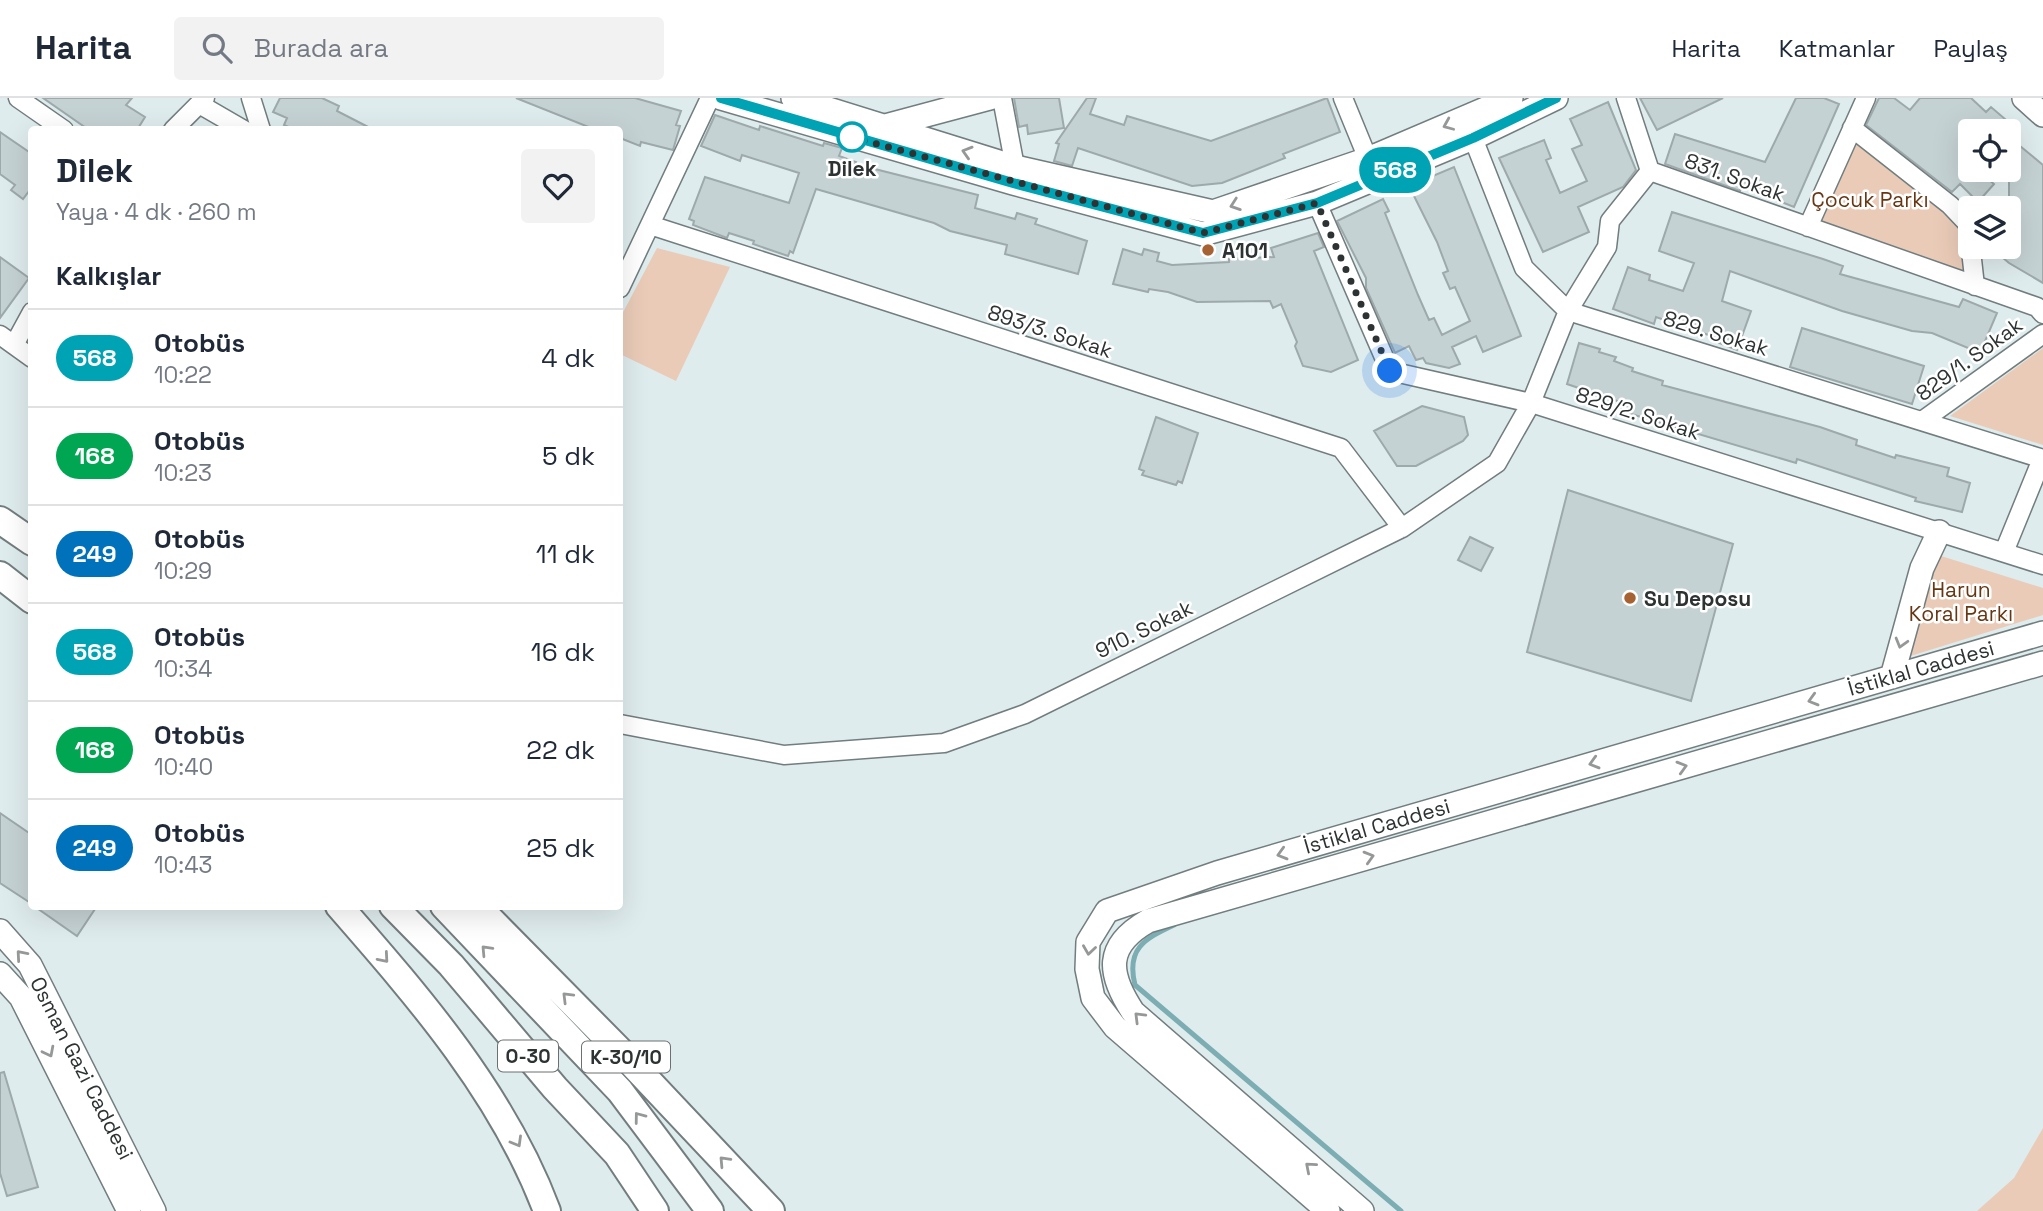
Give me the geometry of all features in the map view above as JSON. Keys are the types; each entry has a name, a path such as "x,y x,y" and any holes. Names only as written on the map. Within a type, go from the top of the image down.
{"highway":[{"path":"0,520 28,539"},
{"path":"0,575 28,597"},
{"path":"343,910 424,1003 491,1098 525,1156 547,1211"},
{"name":"O-30","path":"397,910 452,965 555,1088 617,1154 655,1211"},
{"name":"O-30","path":"448,910 620,1091 710,1211"},
{"name":"K-30/10","path":"481,910 771,1211"}],"main road":[{"path":"721,98 1014,175 1203,233 1317,203 1473,138 1556,98"},
{"path":"793,98 884,127 1014,175 1213,212 1368,159 1511,98"},
{"path":"884,127 990,98"},
{"path":"2024,98 2043,114"},
{"path":"1892,677 1922,568 1939,532"},
{"name":"İstiklal Caddesi","path":"1328,1211 1115,1027 1093,998 1087,969 1088,942 1107,911 1217,873 2043,633"},
{"name":"İstiklal Caddesi","path":"1362,1211 1133,1012 1115,986 1116,950 1129,931 1148,921 2043,663"},
{"name":"Osman Gazi Caddesi","path":"0,931 30,965 154,1211"},
{"name":"Osman Gazi Caddesi","path":"0,974 21,997 129,1211"}],"street":[{"path":"18,98 58,126"},
{"path":"251,98 260,126"},
{"path":"623,282 709,98"},
{"path":"1002,98 1014,175"},
{"path":"1343,98 1368,159"},
{"path":"1626,98 1650,171"},
{"path":"1808,228 1866,98"},
{"path":"177,126 202,101 238,126"},
{"path":"1852,128 1950,205 1968,224 1975,286"},
{"name":"829. Sokak","path":"1473,138 1524,268 1568,312 2043,459"},
{"name":"831. Sokak","path":"1650,171 2040,311"},
{"name":"910. Sokak","path":"623,725 784,755 944,743 1025,714 1402,528 1497,463 1531,403 1568,312 1607,247 1610,221 1650,171"},
{"name":"829/2. Sokak","path":"1317,203 1390,371 1531,403 2043,565"},
{"name":"893/3. Sokak","path":"650,225 1341,448 1402,528"},
{"path":"28,316 7,340 28,355"},
{"name":"829/1. Sokak","path":"1922,421 2043,334"},
{"path":"2004,552 2043,459"}],"green space":[{"name":"Çocuk Parkı","path":"1852,128 1958,216 1958,259 1972,259 1975,286 1808,227"},
{"path":"657,248 730,267 676,381 623,355 623,312"},
{"path":"2043,348 2043,445 1950,416"},
{"name":"Harun Koral Parkı","path":"1938,555 2043,588 2043,615 1904,658"},
{"path":"2043,1128 2043,1211 1977,1211 2014,1178"}],"building":[{"path":"43,98 132,98 126,105 145,117 139,126 83,126"},
{"path":"280,98 322,98 339,106 337,111 366,126 286,126 284,125 287,118 273,112"},
{"path":"516,98 635,98 681,111 673,150 641,142 640,146 623,139 623,126 586,126"},
{"path":"1014,98 1059,98 1064,128 1028,134 1027,125 1019,127"},
{"path":"1087,98 1096,98 1090,114 1124,125 1127,116 1211,141 1327,98 1340,132 1283,154 1285,158 1222,183 1192,186 1078,148 1072,166 1054,161 1059,144 1056,143"},
{"path":"1640,98 1723,98 1657,130"},
{"path":"1796,98 1824,98 1839,104 1794,207 1741,186 1740,191 1665,164 1675,134 1765,162"},
{"path":"1879,98 1894,98 1910,110 1920,98 1971,98 1986,112 1991,107 2005,119 1958,119 1958,182 1994,184 1983,196 1972,196 1960,184 1952,192 1866,125"},
{"path":"1608,102 1636,170 1623,187 1578,207 1589,232 1543,252 1499,158 1544,140 1551,158 1546,160 1560,193 1587,181 1572,149 1582,145 1570,119"},
{"path":"715,115 759,130 760,126 823,146 824,143 842,148 839,156 856,162 855,164 978,195 975,208 1015,219 1017,213 1037,219 1035,224 1087,241 1078,274 1005,254 1007,245 950,231 934,223 816,189 793,253 790,251 788,256 753,244 754,241 729,233 727,238 693,225 694,221 689,219 705,177 789,203 799,173 742,155 740,161 701,146"},
{"path":"0,132 28,151 28,192 23,199 11,190 15,185 0,174"},
{"path":"2021,147 2043,165 2043,283 2004,259 2021,259 2021,196 2009,196 2009,182 2021,182"},
{"path":"1454,167 1521,336 1483,352 1476,336 1452,347 1460,364 1449,368 1426,363 1423,358 1416,360 1409,346 1395,353 1366,288 1366,278 1337,221 1383,199 1389,211 1385,213 1418,295 1429,320 1434,318 1442,335 1470,321 1455,287 1450,289 1443,273 1448,271 1437,242 1409,186"},
{"path":"1672,212 1843,266 1840,274 1959,307 1963,299 1997,313 1980,353 1932,333 1912,331 1842,311 1730,271 1722,301 1751,311 1737,350 1719,343 1720,339 1656,317 1654,324 1613,309 1628,267 1650,275 1649,280 1683,291 1694,263 1659,251"},
{"path":"1318,233 1324,247 1314,251 1358,360 1331,372 1303,366 1295,346 1297,342 1281,304 1273,308 1270,301 1197,302 1168,292 1149,289 1148,292 1113,284 1123,249 1142,255 1144,249 1159,253 1157,261 1172,265 1229,262 1229,259 1274,257 1271,248"},
{"path":"0,257 28,279 0,318"},
{"path":"1802,328 1924,366 1912,404 1790,367"},
{"path":"1579,343 1616,357 1614,361 1633,368 1632,371 1663,381 1662,385 1820,427 1857,440 1856,445 1895,458 1896,455 1949,468 1947,476 1970,483 1962,512 1915,501 1916,498 1797,459 1796,463 1621,411 1623,403 1567,384"},
{"path":"1422,406 1464,417 1468,435 1463,441 1416,466 1397,466 1374,431"},
{"path":"1156,417 1198,433 1182,483 1178,481 1176,485 1142,475 1144,471 1139,469"},
{"name":"Su Deposu","path":"1568,490 1733,544 1691,701 1527,652"},
{"path":"1470,537 1493,548 1481,571 1458,560"},
{"path":"0,813 28,832 28,901 0,883"},
{"path":"40,910 94,910 77,936"},
{"path":"4,1072 38,1187 7,1196 0,1173 0,1073"}],"waterway":[{"path":"1174,925 1154,935 1135,954 1135,985 1401,1211"}],"bus line":[{"name":"568","path":"721,98 740,106 1013,183 1203,233 1317,203 1473,138 1556,98"}],"place":[{"name":"Dilek","path":"852,137"},
{"name":"A101","path":"1208,250"},
{"name":"Su Deposu","path":"1630,598"}],"route":[{"path":"852,137 1203,233 1317,203 1390,371"}]}
